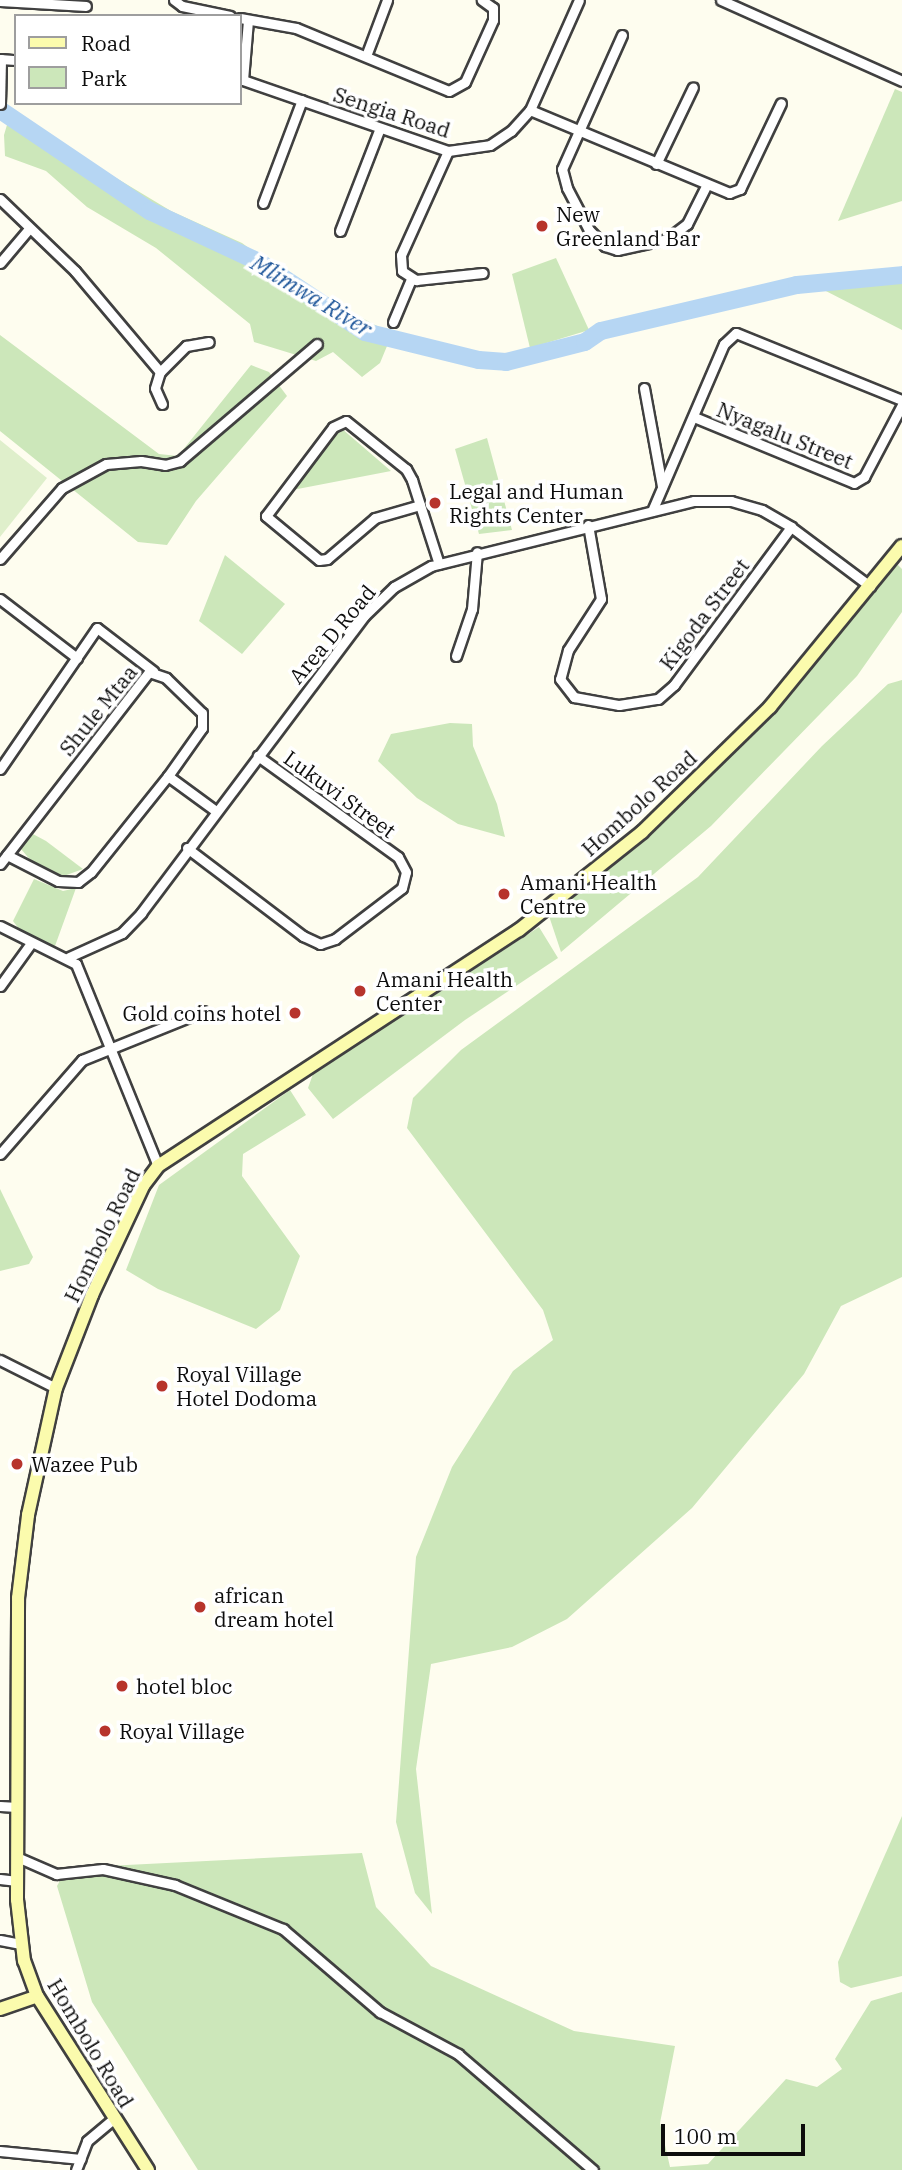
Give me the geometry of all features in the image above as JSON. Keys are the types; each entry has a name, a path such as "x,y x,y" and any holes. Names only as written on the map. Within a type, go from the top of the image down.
{"street":[{"path":"174,0 182,6 220,14"},
{"path":"366,56 387,0"},
{"path":"242,59 244,19 296,28 443,90 455,90 465,82 493,20 492,8 482,0"},
{"name":"Sengia Road","path":"242,79 448,151 490,145 530,110 579,0"},
{"path":"721,0 902,81"},
{"path":"0,1 86,7"},
{"path":"622,35 564,158 563,179 589,230 605,246 628,251 679,233 694,214 706,186"},
{"path":"0,104 1,59"},
{"path":"656,164 693,87"},
{"path":"263,203 302,100"},
{"path":"530,110 706,186 729,193 740,189 780,103"},
{"path":"340,232 380,128"},
{"path":"448,151 401,255 402,271 411,279 483,273"},
{"path":"0,199 28,230 75,271 160,372"},
{"path":"0,263 28,230"},
{"path":"393,322 411,279"},
{"name":"Nyagalu Street","path":"652,511 724,344 740,332 902,403 864,477 854,484 694,417"},
{"path":"162,404 155,388 160,372 186,346 209,342"},
{"path":"0,559 62,488 106,464 141,461 165,465 180,461 317,344"},
{"path":"644,387 663,487"},
{"path":"420,505 375,518 327,559 319,560 266,516 342,421 352,423 406,469 420,505 439,564"},
{"name":"Area D Road","path":"69,957 122,933 364,616 394,587 439,564 477,552 694,501 732,501 762,510 791,527 870,586"},
{"name":"Kigoda Street","path":"589,525 601,599 568,650 560,678 574,697 619,705 658,699 674,685 791,527"},
{"name":"Hombolo Road","path":"148,2170 37,1996 21,1944 17,1881 18,1598 28,1515 56,1388 92,1295 144,1186 158,1166 519,930 642,832 770,707 902,546"},
{"path":"456,656 472,609 477,552"},
{"path":"0,599 77,658"},
{"path":"0,769 97,628 153,671"},
{"name":"Shule Mtaa","path":"0,863 145,675 153,671 166,678 205,718 169,776"},
{"name":"Lukuvi Street","path":"187,848 303,936 320,944 335,939 402,888 406,873 398,857 258,756"},
{"path":"6,855 58,881 78,882 91,872 169,776 216,811"},
{"path":"0,926 32,943 69,957 76,964 158,1166"},
{"path":"0,986 32,943"},
{"path":"0,1154 66,1073 82,1060 204,1011"},
{"path":"0,1360 56,1388"},
{"path":"0,1805 17,1807"},
{"path":"17,1857 56,1874 103,1869 175,1885 283,1929 380,2012 458,2054 593,2170"},
{"path":"0,1879 17,1881"},
{"path":"0,1940 21,1944"},
{"path":"0,2008 37,1996"},
{"path":"76,2170 88,2141 114,2119"},
{"path":"0,2151 81,2159"}],"green space":[{"path":"895,89 902,92 902,201 838,221"},
{"path":"12,108 73,152 171,211 242,243 295,282 392,334 380,363 362,377 333,352 316,361 254,342 250,324 156,248 87,207 46,171 5,156 4,135"},
{"path":"556,258 589,330 530,348 512,274"},
{"path":"902,282 902,330 820,288"},
{"path":"0,335 159,454 178,456 251,365 269,372 287,396 196,501 167,545 138,542 0,431"},
{"path":"341,428 391,471 282,492 303,476"},
{"path":"487,438 512,530 479,534 455,449"},
{"path":"0,440 47,478 0,537"},
{"path":"225,555 285,604 242,654 199,621"},
{"path":"896,563 902,569 902,612 857,676 711,826 561,952 548,913 738,748"},
{"path":"902,680 902,1277 841,1306 804,1374 692,1508 567,1619 512,1647 431,1664 416,1769 432,1914 415,1893 396,1822 416,1557 452,1467 513,1371 553,1340 543,1310 407,1128 413,1098 461,1050 698,877 822,746 888,684"},
{"path":"450,723 472,724 473,746 497,804 505,837 458,824 417,798 378,761 391,734"},
{"path":"31,833 83,869 61,877 32,862 21,849"},
{"path":"34,879 63,891 76,888 55,946 22,933 13,921"},
{"path":"539,927 558,958 465,1020 333,1119 308,1088 313,1074"},
{"path":"290,1090 306,1115 243,1154 242,1176 300,1256 280,1310 256,1329 158,1289 126,1270 159,1185"},
{"path":"0,1189 33,1257 29,1264 0,1271"},
{"path":"902,1816 902,1976 851,1988 840,1982 838,1962"},
{"path":"362,1853 376,1907 431,1966 574,2031 675,2046 660,2123 670,2167 708,2164 786,2079 817,2087 842,2069 835,2059 871,2001 902,1992 902,2170 198,2170 92,2002 57,1886 67,1868"}],"waterway":[{"name":"Mlimwa River","path":"0,110 150,211 259,262 365,332 479,360 506,362 585,342 601,331 797,285 902,275"}],"place":[{"name":"New Greenland Bar","path":"542,226"},
{"name":"Legal and Human Rights Center","path":"435,503"},
{"name":"Amani Health Centre","path":"504,894"},
{"name":"Amani Health Center","path":"360,991"},
{"name":"Gold coins hotel","path":"295,1013"},
{"name":"Royal Village Hotel Dodoma","path":"162,1386"},
{"name":"Wazee Pub","path":"17,1464"},
{"name":"african dream hotel","path":"200,1607"},
{"name":"hotel bloc","path":"122,1686"},
{"name":"Royal Village","path":"105,1731"}]}
